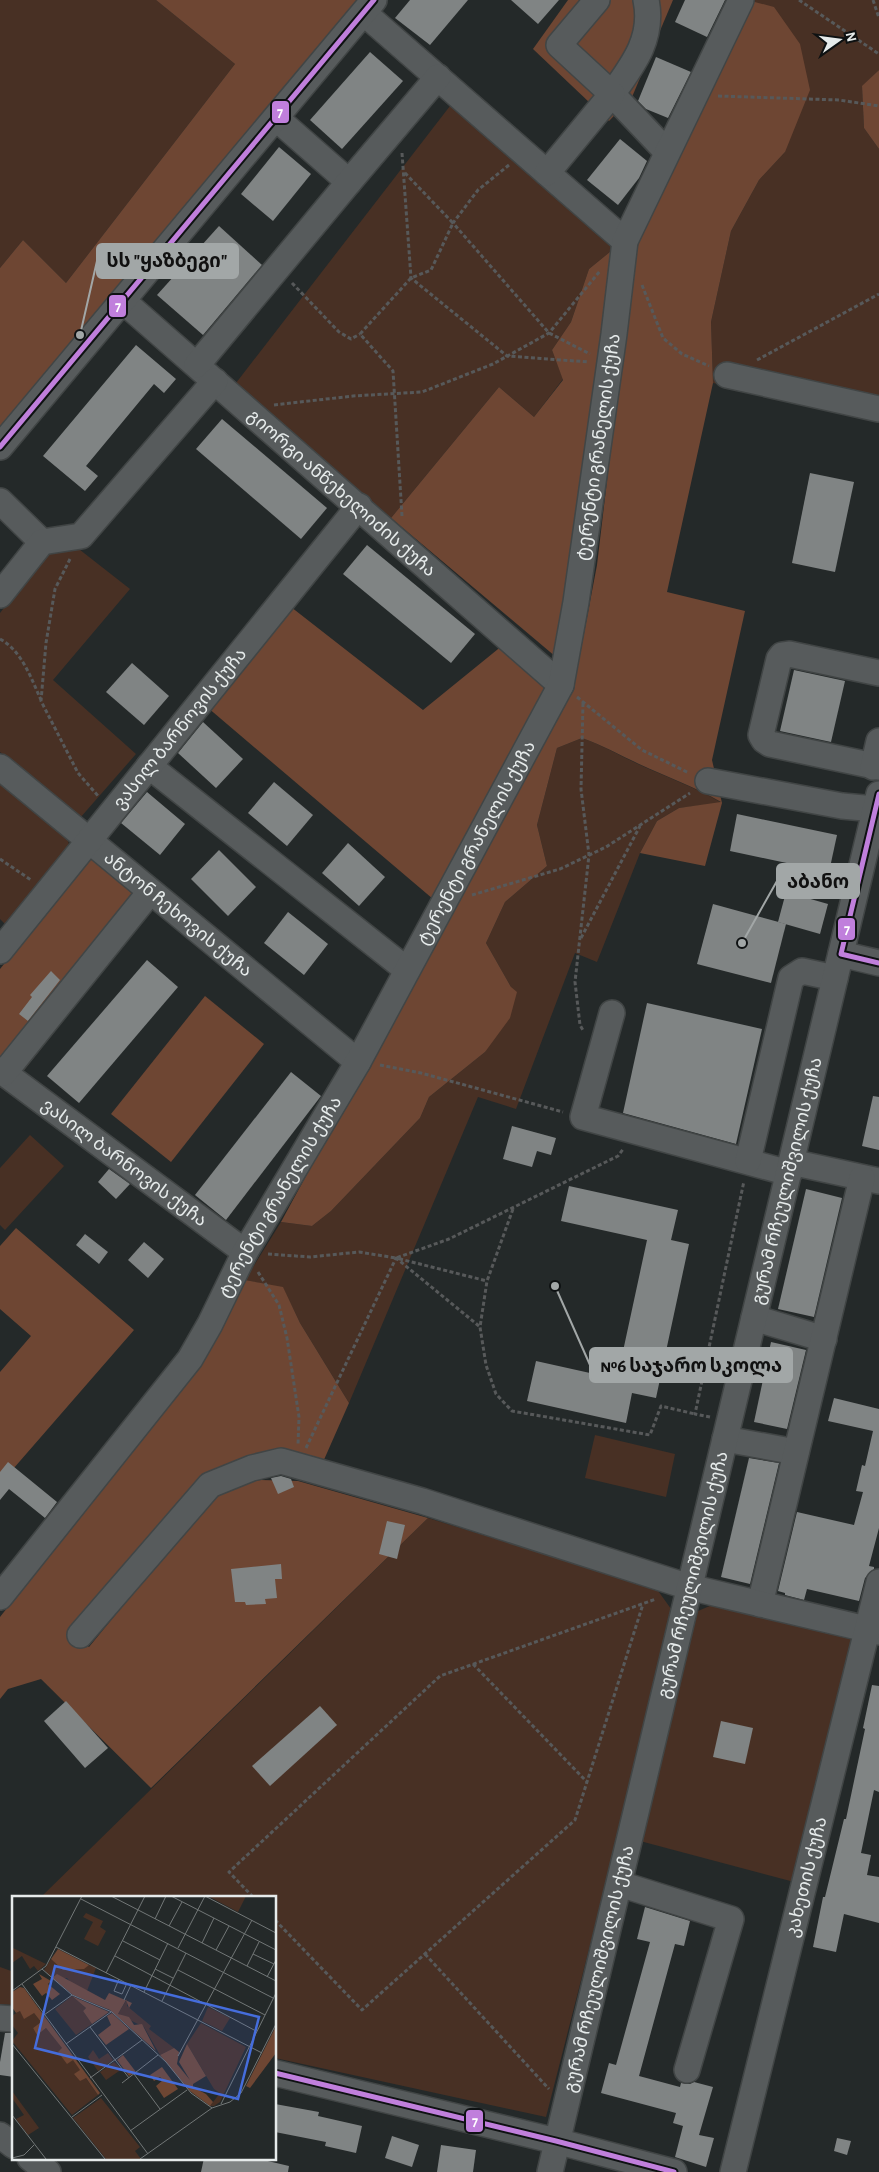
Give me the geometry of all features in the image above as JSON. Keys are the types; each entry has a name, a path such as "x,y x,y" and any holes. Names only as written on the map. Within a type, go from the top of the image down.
{"street":[{"path":"597,0 559,45 612,94 667,152"},
{"path":"547,173 612,94 637,59 646,35 646,0"},
{"name":"ტერენტი გრანელის ქუჩა","path":"0,1597 190,1359 210,1324 245,1252 358,1062 561,685 576,602 625,241 741,0"},
{"path":"0,447 369,6 438,77 625,241"},
{"path":"0,595 42,542 81,536 206,373 277,268 438,77"},
{"path":"276,118 349,182"},
{"name":"გიორგი ანწეხელიძის ქუჩა","path":"123,301 561,685"},
{"path":"727,375 879,409"},
{"path":"0,501 42,542"},
{"name":"ვასილ ბარნოვის ქუჩა","path":"0,952 359,506"},
{"path":"879,673 789,654 782,655 778,659 761,735 770,744 876,767 879,741"},
{"name":"ანტონ ჩეხოვის ქუჩა","path":"0,766 150,892 358,1062"},
{"path":"149,766 408,970"},
{"path":"708,782 842,806 877,802 840,954 879,963"},
{"name":"ვასილ ბარნოვის ქუჩა","path":"150,892 2,1072 245,1252"},
{"name":"გურამ რჩეულიშვილის ქუჩა","path":"550,2172 564,2106 620,1884 840,954"},
{"path":"748,1161 791,978 802,970 835,978"},
{"path":"612,1013 583,1117 748,1161 870,1180 824,1339 760,1604"},
{"path":"754,1318 824,1339"},
{"path":"727,1430 796,1452"},
{"path":"80,1635 210,1485 252,1468 289,1464 422,1501 689,1587 873,1631"},
{"name":"კახეთის ქუჩა","path":"733,2172 873,1631 879,1582"},
{"path":"620,1884 730,1919 687,2070"},
{"path":"276,2073 556,2140 674,2172"},
{"path":"0,2135 12,2144"},
{"path":"33,2160 48,2172"}],"path":[{"path":"799,0 879,54"},
{"path":"873,0 879,18"},
{"path":"694,96 839,100 879,106"},
{"path":"400,122 411,278 508,356 609,364"},
{"path":"277,268 339,332 351,338 360,334 411,278 431,270 453,223 478,190 524,153"},
{"path":"403,172 453,223 549,333 609,364"},
{"path":"246,408 352,396 422,392 493,364 549,333 625,241"},
{"path":"639,276 664,338 682,354 727,375 879,294"},
{"path":"360,334 393,372 404,546"},
{"path":"41,700 46,643 55,589 81,536"},
{"path":"0,638 24,662 78,772 112,813"},
{"path":"561,685 642,750 708,782"},
{"path":"583,703 582,790 589,855 575,982 580,1024 597,1065"},
{"path":"443,903 560,870 640,825 708,782"},
{"path":"580,941 640,825"},
{"path":"0,859 48,892"},
{"path":"358,1062 421,1073 583,1117"},
{"path":"289,1464 396,1258 449,1239 618,1156 638,1133"},
{"path":"695,1414 748,1161"},
{"path":"513,1208 487,1282 480,1327 486,1365 496,1394 512,1411 650,1436 661,1406 695,1414 727,1430"},
{"path":"245,1252 310,1257 359,1252 396,1258 487,1282"},
{"path":"245,1252 278,1305 287,1338 299,1417 289,1464"},
{"path":"396,1258 480,1327"},
{"path":"252,1896 229,1872 440,1676 644,1604 575,1820 362,2010 276,1921"},
{"path":"473,1664 587,1782"},
{"path":"425,1954 564,2106"}],"shaded area":[{"path":"0,0 156,0 235,64 66,283 23,240 0,268"},
{"path":"156,0 359,0 0,430 0,268 23,240 66,283 235,64"},
{"path":"568,0 673,0 632,97 609,121 533,49"},
{"path":"752,0 879,0 879,70 862,87 864,128 879,149 879,420 713,383 711,322 731,231 759,180 785,152"},
{"path":"751,1 774,7 800,44 810,90 785,152 759,180 731,231 711,322 713,383 667,592 745,611 712,760 722,803 705,866 640,853 657,821 679,808 721,802 582,738 557,748 537,825 547,866 505,902 486,943 511,987 517,992 510,1018 485,1052 429,1097 420,1118 331,1211 312,1226 281,1222 563,703 578,665 597,565 634,253 640,231"},
{"path":"879,70 879,149 864,128 862,86"},
{"path":"450,106 616,247 589,269 571,322 552,350 563,379 534,417 499,387 391,518 236,383"},
{"path":"616,247 556,657 391,518 499,387 534,417 563,380 552,350 571,322 589,269"},
{"path":"75,546 130,589 53,680 136,754 80,818 0,752 0,613 46,553"},
{"path":"291,607 423,710 503,645 549,687 433,899 207,707"},
{"path":"582,738 722,803 679,808 657,821 640,853 597,962 575,953 516,1109 478,1097 349,1403 300,1323 283,1288 245,1280 281,1222 312,1226 331,1211 420,1118 429,1097 485,1052 511,987 486,943 505,902 547,866 537,825 557,748"},
{"path":"0,777 66,832 69,845 65,854 8,927 0,919"},
{"path":"90,857 151,910 20,1075 0,1059 0,969"},
{"path":"205,996 264,1044 171,1162 111,1114"},
{"path":"30,1135 64,1166 5,1230 0,1225 0,1168"},
{"path":"16,1228 134,1330 0,1484 0,1372 31,1336 0,1309 0,1246"},
{"path":"245,1280 283,1287 300,1323 349,1403 323,1462 285,1451 204,1474 72,1634 89,1647 212,1497 228,1484 261,1480 298,1481 428,1518 151,1788 41,1679 8,1689 0,1699 0,1617 197,1368"},
{"path":"595,1435 675,1454 666,1497 585,1478"},
{"path":"428,1518 656,1588 674,1613 600,1918 597,1918 546,2117 276,2058 276,1896 42,1896"},
{"path":"712,1605 850,1636 857,1648 798,1883 640,1841 698,1611"},
{"path":"0,1967 12,1971 12,2005 0,2004"}],"building":[{"path":"410,0 468,0 430,45 395,18"},
{"path":"511,0 559,0 538,24"},
{"path":"685,0 725,0 707,37 675,22"},
{"path":"370,52 403,81 342,149 310,120"},
{"path":"656,57 691,72 668,118 646,109 638,101"},
{"path":"620,139 647,161 639,178 618,205 587,180"},
{"path":"279,147 311,174 273,221 241,194"},
{"path":"219,226 262,265 203,335 157,295"},
{"path":"136,345 176,379 164,393 154,384 86,466 98,476 85,491 43,456"},
{"path":"222,419 327,508 301,539 196,449"},
{"path":"810,473 854,482 835,572 792,563"},
{"path":"367,545 475,634 451,663 343,574"},
{"path":"132,663 169,696 144,725 106,692"},
{"path":"794,670 845,681 831,742 780,731"},
{"path":"203,722 243,759 216,788 178,753"},
{"path":"274,782 313,815 287,846 248,813"},
{"path":"147,792 185,824 160,855 121,823"},
{"path":"737,814 837,835 829,872 730,851"},
{"path":"348,843 385,877 359,906 322,873"},
{"path":"219,850 256,887 228,916 191,879"},
{"path":"786,892 828,904 820,934 778,922"},
{"path":"713,904 786,924 771,983 697,964"},
{"path":"288,912 328,944 304,975 264,943"},
{"path":"147,960 178,987 79,1103 47,1076"},
{"path":"51,971 60,980 28,1021 19,1014 32,997 30,995"},
{"path":"647,1003 762,1029 736,1144 623,1113"},
{"path":"291,1072 321,1096 226,1220 195,1195"},
{"path":"873,1096 879,1097 879,1150 862,1146"},
{"path":"512,1126 556,1138 551,1155 537,1151 532,1167 503,1159"},
{"path":"109,1169 130,1184 116,1199 98,1182"},
{"path":"569,1186 678,1210 671,1240 689,1244 656,1398 632,1393 626,1423 527,1401 536,1361 617,1379 647,1240 561,1221"},
{"path":"806,1189 842,1198 814,1317 778,1309"},
{"path":"85,1234 108,1252 99,1264 76,1245"},
{"path":"144,1242 164,1259 148,1278 128,1260"},
{"path":"771,1342 806,1350 787,1429 754,1422"},
{"path":"834,1398 879,1409 879,1528 869,1566 874,1567 874,1569 865,1578 859,1601 807,1589 804,1600 778,1591 797,1512 854,1525 863,1492 856,1491 862,1465 865,1466 873,1431 828,1421"},
{"path":"749,1458 779,1463 750,1584 721,1577"},
{"path":"8,1462 57,1502 45,1518 9,1489 0,1500 0,1472"},
{"path":"281,1476 291,1479 294,1487 278,1494 271,1478"},
{"path":"387,1521 405,1525 397,1559 379,1554"},
{"path":"281,1564 282,1579 275,1579 277,1598 265,1599 266,1604 246,1605 245,1602 235,1602 231,1569"},
{"path":"872,1685 879,1686 879,1792 874,1790 861,1853 871,1855 867,1875 879,1877 879,1923 844,1914 836,1952 813,1947 823,1897 825,1897 844,1819 846,1819 865,1729 863,1728"},
{"path":"66,1701 108,1748 85,1768 44,1721"},
{"path":"320,1706 337,1725 270,1786 252,1766"},
{"path":"721,1721 753,1728 745,1764 713,1757"},
{"path":"645,1907 690,1921 684,1946 675,1944 639,2076 680,2087 681,2083 690,2084 694,2082 713,2087 699,2135 714,2138 706,2167 675,2157 683,2126 673,2123 676,2113 601,2093 609,2063 616,2065 650,1942 637,1939"},
{"path":"5,2033 12,2033 12,2077 0,2075 0,2062"},
{"path":"276,2104 319,2112 318,2116 362,2126 356,2153 325,2146 326,2142 276,2132"},
{"path":"392,2136 419,2145 412,2167 385,2158"},
{"path":"837,2138 851,2141 847,2155 834,2151"},
{"path":"441,2145 476,2150 473,2172 437,2172"},
{"path":"204,2160 264,2160 289,2166 288,2172 201,2172"}],"transit line":[{"name":"7","path":"0,447 374,0"},
{"name":"7","path":"879,794 841,954 879,963"},
{"name":"7","path":"276,2073 556,2141 674,2172"}],"place":[{"name":"სს \"ყაზბეგი\"","path":"80,335"},
{"name":"აბანო","path":"742,943"},
{"name":"№6 საჯარო სკოლა","path":"555,1286"}]}
